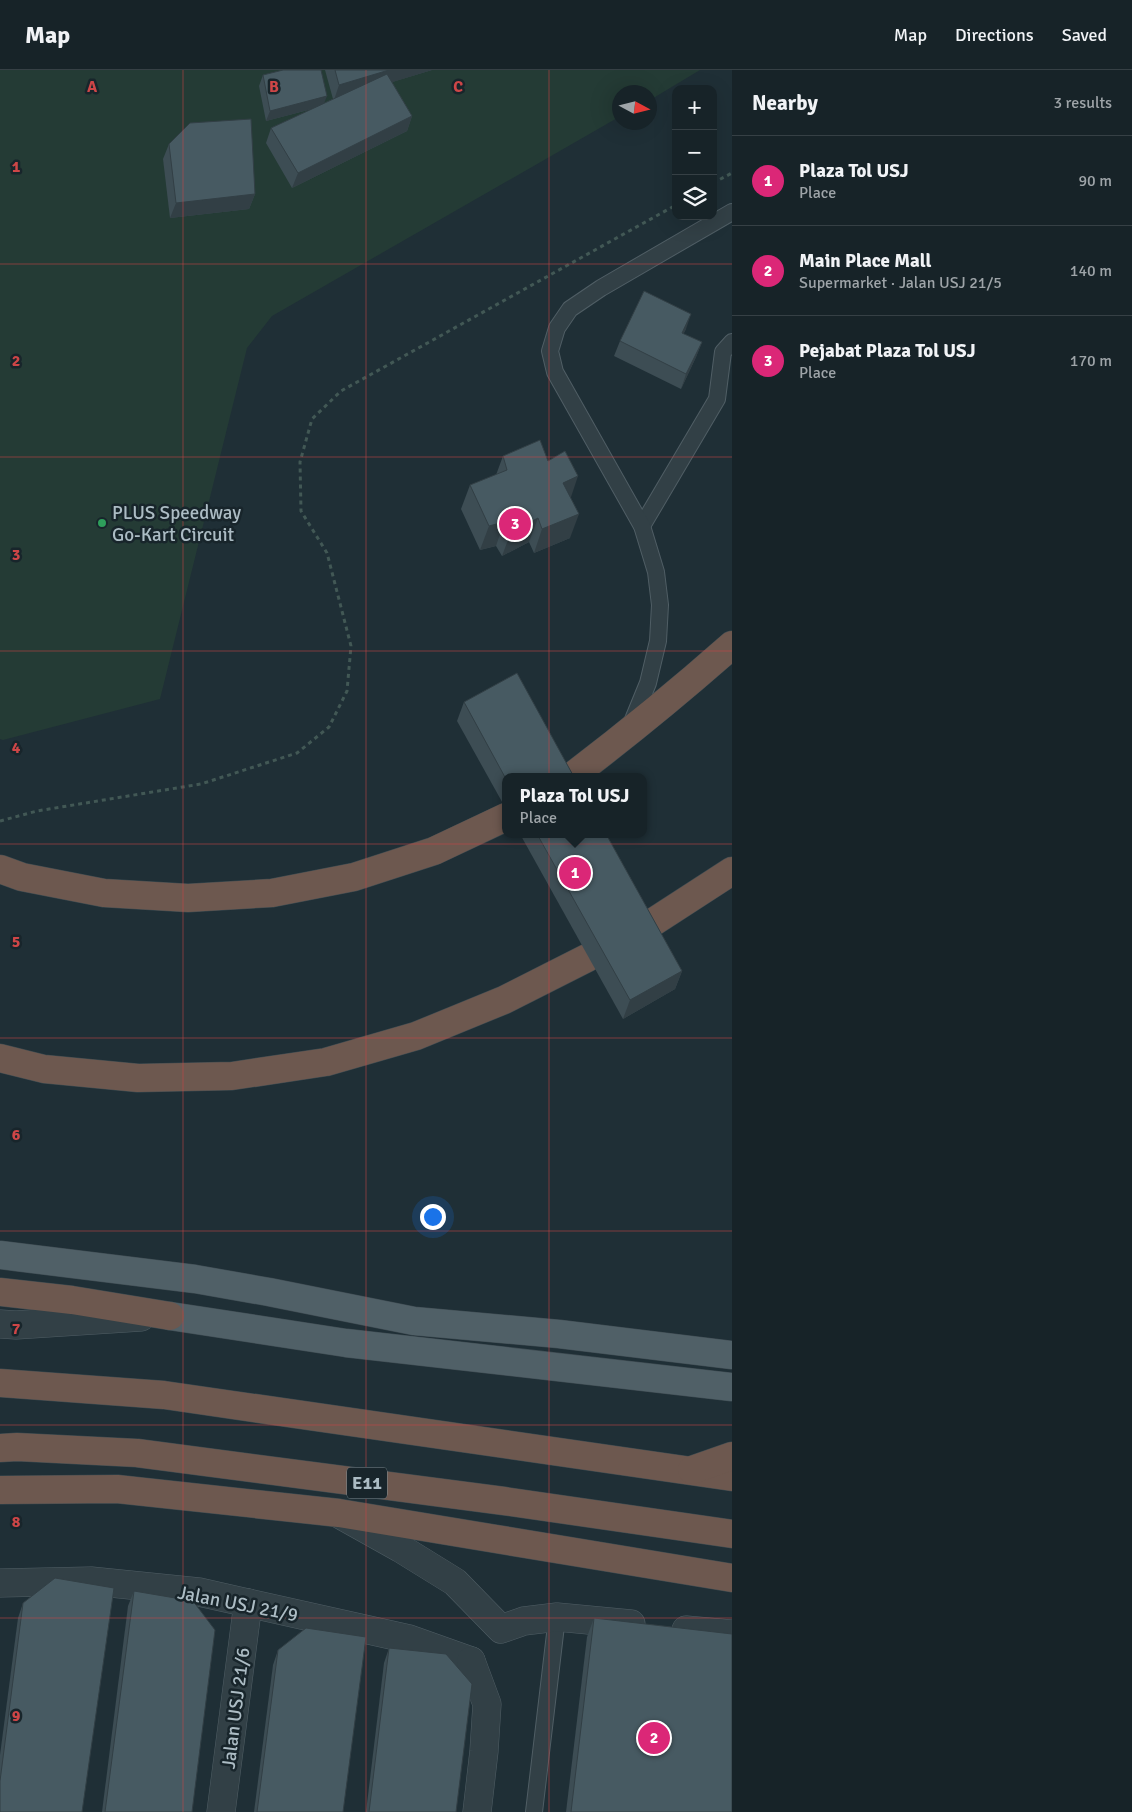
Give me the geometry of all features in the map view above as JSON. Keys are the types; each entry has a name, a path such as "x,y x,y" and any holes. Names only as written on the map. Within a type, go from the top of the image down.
{"highway":[{"path":"576,773 627,734 732,645"},
{"path":"0,870 22,877 104,893 188,898 272,893 354,877 434,851 502,819"},
{"path":"641,930 732,871"},
{"path":"0,1058 44,1069 138,1078 232,1076 326,1062 416,1036 504,1000 588,958"},
{"path":"0,1292 72,1300 170,1316"},
{"path":"0,1383 164,1395 732,1478"},
{"name":"E11","path":"0,1448 17,1447 137,1453 504,1501 732,1534"},
{"path":"688,1471 732,1456"},
{"path":"0,1490 117,1489 339,1513 732,1578"}],"main road":[{"path":"0,1255 195,1279 414,1321 559,1334 732,1355"},
{"path":"170,1316 346,1343 732,1387"}],"street":[{"path":"0,1324 170,1316"},
{"path":"339,1513 455,1582 501,1629"},
{"name":"Jalan USJ 21/9","path":"0,1583 91,1581 199,1592 409,1639 471,1661"},
{"name":"Jalan USJ 21/6","path":"221,1812 248,1603"},
{"path":"477,1812 487,1704 471,1661 501,1629 524,1620 558,1617 732,1634"}],"lane":[{"path":"627,734 648,682 658,641 660,604 656,572 642,526 558,379 550,350 557,328 570,309 601,288 732,212"},
{"path":"642,526 717,399 723,352 732,342"},
{"path":"534,1812 558,1617"}],"path":[{"path":"717,182 732,173"},
{"path":"0,821 37,811 201,784 297,753 329,728 347,691 351,646 327,553 301,510 300,462 312,419 341,391 672,207"}],"green space":[{"name":"PLUS Speedway Go-Kart Circuit","path":"0,70 700,70 672,85 657,96 657,85 612,85 612,121 272,316 247,348 160,699 3,740 0,739"}],"building":[{"path":"283,70 321,70 327,96 270,111 263,75"},
{"path":"335,70 389,70 339,85"},
{"path":"387,74 412,116 298,173 271,128"},
{"path":"251,119 255,194 176,203 169,144 190,123"},
{"path":"644,291 691,314 682,333 702,342 686,374 620,341"},
{"path":"540,440 548,461 565,451 578,476 563,483 579,514 542,529 538,518 511,532 504,522 489,526 470,485 507,470 503,456"},
{"path":"517,673 572,773 503,773 464,702"},
{"path":"539,838 608,838 682,971 630,1000"},
{"path":"55,1578 114,1588 82,1812 0,1812 0,1781 23,1603"},
{"path":"134,1591 193,1601 215,1630 192,1812 105,1812"},
{"path":"594,1618 732,1634 732,1812 571,1812"},
{"path":"306,1628 366,1637 343,1812 257,1812 278,1650"},
{"path":"389,1648 446,1654 472,1684 456,1812 369,1812"}],"place":[{"name":"PLUS Speedway Go-Kart Circuit","path":"102,523"},
{"name":"Pejabat Plaza Tol USJ","path":"515,524"},
{"name":"Plaza Tol USJ","path":"575,873"},
{"name":"Main Place Mall","path":"654,1738"}]}
